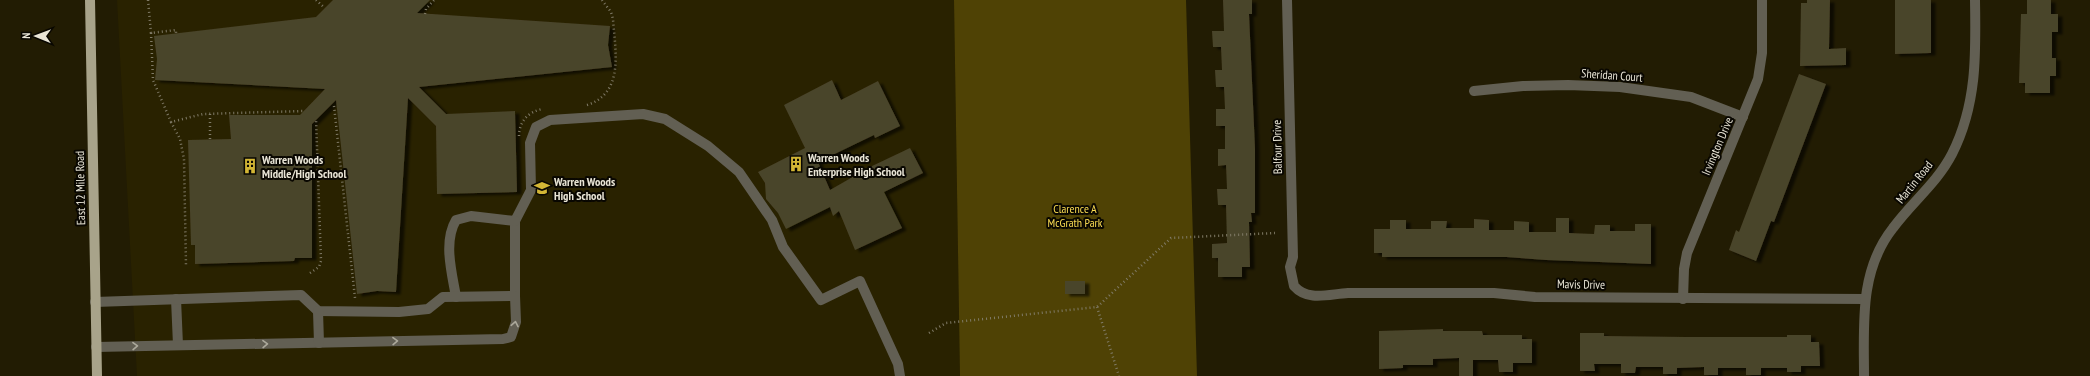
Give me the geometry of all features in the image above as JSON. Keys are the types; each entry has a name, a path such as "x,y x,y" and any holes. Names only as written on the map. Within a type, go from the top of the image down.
{"main road":[{"name":"East 12 Mile Road","path":"90,0 97,376"}],"street":[{"name":"Balfour Drive","path":"1287,0 1293,257 1290,267 1294,286 1299,291"},
{"name":"Irvington Drive","path":"1683,299 1687,253 1744,117 1762,64 1762,0"},
{"name":"Martin Road","path":"1864,376 1864,299 1874,260 1893,227 1925,193 1952,154 1967,115 1975,72 1975,0"},
{"name":"Sheridan Court","path":"1474,91 1523,86 1568,85 1620,87 1691,97 1744,117"},
{"path":"96,347 503,339 511,337 516,322 515,222 531,190 530,143 536,127 550,120 643,114 665,119 708,146 739,172 772,220 783,247 821,300 860,281 898,364 900,376"},
{"path":"456,297 449,256 451,228 456,220 471,216 515,222"},
{"name":"Mavis Drive","path":"1299,291 1313,296 1348,293 1494,293 1535,297 1864,299"},
{"path":"95,302 301,295 318,311 399,312 428,309 443,297 515,296"},
{"path":"176,299 178,345"},
{"path":"318,311 319,343"}],"path":[{"path":"148,0 153,80 180,139 184,159 186,266"},
{"path":"316,0 325,8"},
{"path":"425,14 426,9 434,0"},
{"path":"584,105 605,95 609,90 614,77 613,19 611,12 602,0"},
{"path":"150,33 176,30 176,34"},
{"path":"334,106 355,298"},
{"path":"519,138 521,126 529,114 545,109"},
{"path":"171,122 196,114 303,111"},
{"path":"210,114 210,139"},
{"path":"310,273 316,270 321,261 316,120"},
{"path":"929,332 946,323 1097,307 1171,238 1275,233"},
{"path":"1097,307 1119,376"}],"shaded area":[{"name":"Warren Woods High School","path":"117,0 954,0 960,376 137,376"}],"green space":[{"name":"Clarence A McGrath Park","path":"954,0 1186,0 1197,376 960,376"}],"building":[{"name":"Warren Woods Middle/High School","path":"333,0 430,0 417,13 610,26 608,45 612,67 419,87 446,114 515,111 517,192 437,194 436,126 408,98 396,292 377,291 357,294 336,100 312,124 312,258 295,258 294,261 195,264 195,245 191,245 188,140 231,139 229,115 300,115 325,89 155,80 157,59 154,36 316,17"},
{"path":"1223,0 1252,0 1252,14 1249,14 1255,149 1255,213 1251,213 1252,222 1249,222 1250,267 1242,267 1242,277 1218,277 1218,258 1212,258 1212,244 1227,243 1226,205 1218,205 1217,189 1227,189 1226,165 1218,166 1218,149 1225,149 1225,126 1216,126 1216,109 1225,109 1224,87 1216,87 1215,70 1222,70 1221,47 1213,47 1212,31 1224,31"},
{"path":"1807,0 1830,0 1829,49 1846,48 1846,65 1800,66 1801,3 1807,3"},
{"path":"1895,0 1931,0 1931,53 1895,54"},
{"path":"2027,0 2051,0 2051,14 2058,14 2058,32 2052,32 2052,58 2056,58 2056,76 2050,76 2050,93 2025,93 2025,83 2019,83 2021,14 2027,14"},
{"path":"1799,74 1826,84 1774,222 1771,221 1756,261 1729,250 1736,230 1739,232"},
{"name":"Warren Woods Enterprise High School","path":"832,80 841,100 878,81 900,126 875,138 874,135 818,162 830,190 870,167 910,148 923,173 884,192 902,228 855,250 839,211 833,216 830,207 786,229 778,213 766,199 765,183 758,172 805,148 784,105"},
{"path":"1556,218 1569,218 1569,233 1594,234 1595,225 1610,225 1610,231 1635,231 1635,224 1651,224 1651,264 1506,257 1382,257 1382,253 1374,253 1374,229 1390,229 1390,220 1406,220 1406,229 1431,229 1431,221 1447,221 1446,228 1474,228 1474,219 1489,220 1489,230 1514,230 1514,221 1529,222 1529,232 1556,232"},
{"path":"1065,281 1085,281 1085,294 1065,294"},
{"path":"1443,329 1443,331 1482,331 1483,335 1522,335 1522,339 1532,339 1532,363 1513,363 1513,372 1499,372 1498,360 1473,360 1473,376 1459,376 1459,358 1433,359 1433,365 1403,365 1403,368 1379,369 1379,331"},
{"path":"1580,333 1604,333 1604,336 1687,337 1787,337 1787,335 1811,335 1811,342 1819,342 1820,366 1801,366 1801,372 1787,372 1787,368 1761,368 1761,375 1746,375 1746,368 1718,368 1718,375 1704,375 1704,367 1677,368 1677,374 1663,374 1663,367 1636,367 1635,373 1621,373 1621,364 1594,364 1595,371 1580,371"}],"place":[{"name":"Warren Woods Enterprise High School","path":"796,164"},
{"name":"Warren Woods Middle/High School","path":"250,166"},
{"name":"Warren Woods High School","path":"542,188"}]}
